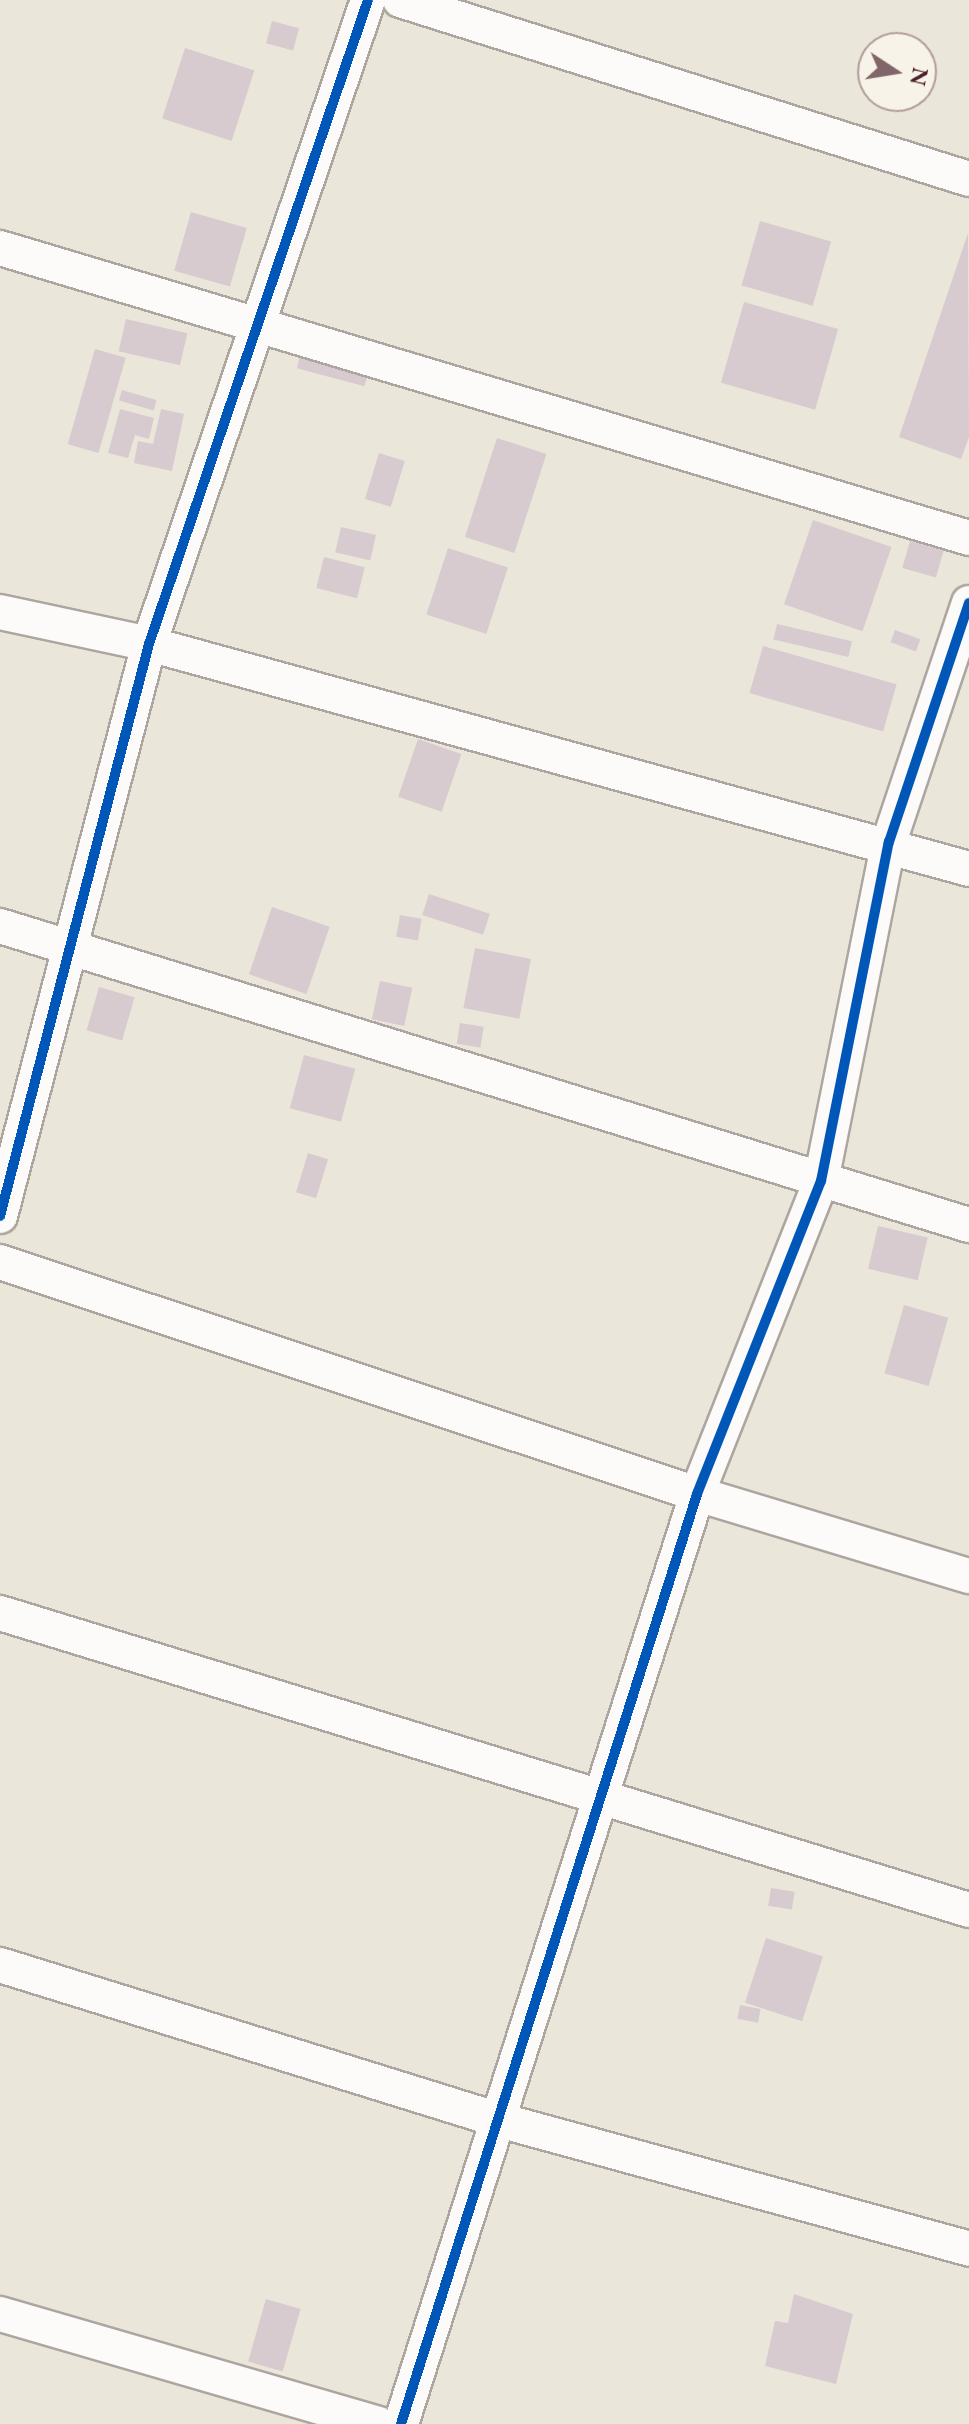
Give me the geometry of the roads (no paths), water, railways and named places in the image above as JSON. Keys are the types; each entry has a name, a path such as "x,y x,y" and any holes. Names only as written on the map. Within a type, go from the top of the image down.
{"street":[{"path":"0,1216 75,950 149,644 263,321 368,0"},
{"path":"400,0 969,179"},
{"path":"0,248 263,321 969,538"},
{"path":"401,2424 697,1494 821,1181 889,842 969,603"},
{"path":"0,612 149,644 889,842 969,869"},
{"path":"0,926 969,1225"},
{"path":"0,1262 697,1494 969,1576"},
{"path":"0,1613 969,1910"},
{"path":"0,1965 499,2120 969,2249"},
{"path":"0,2314 378,2424"}]}
